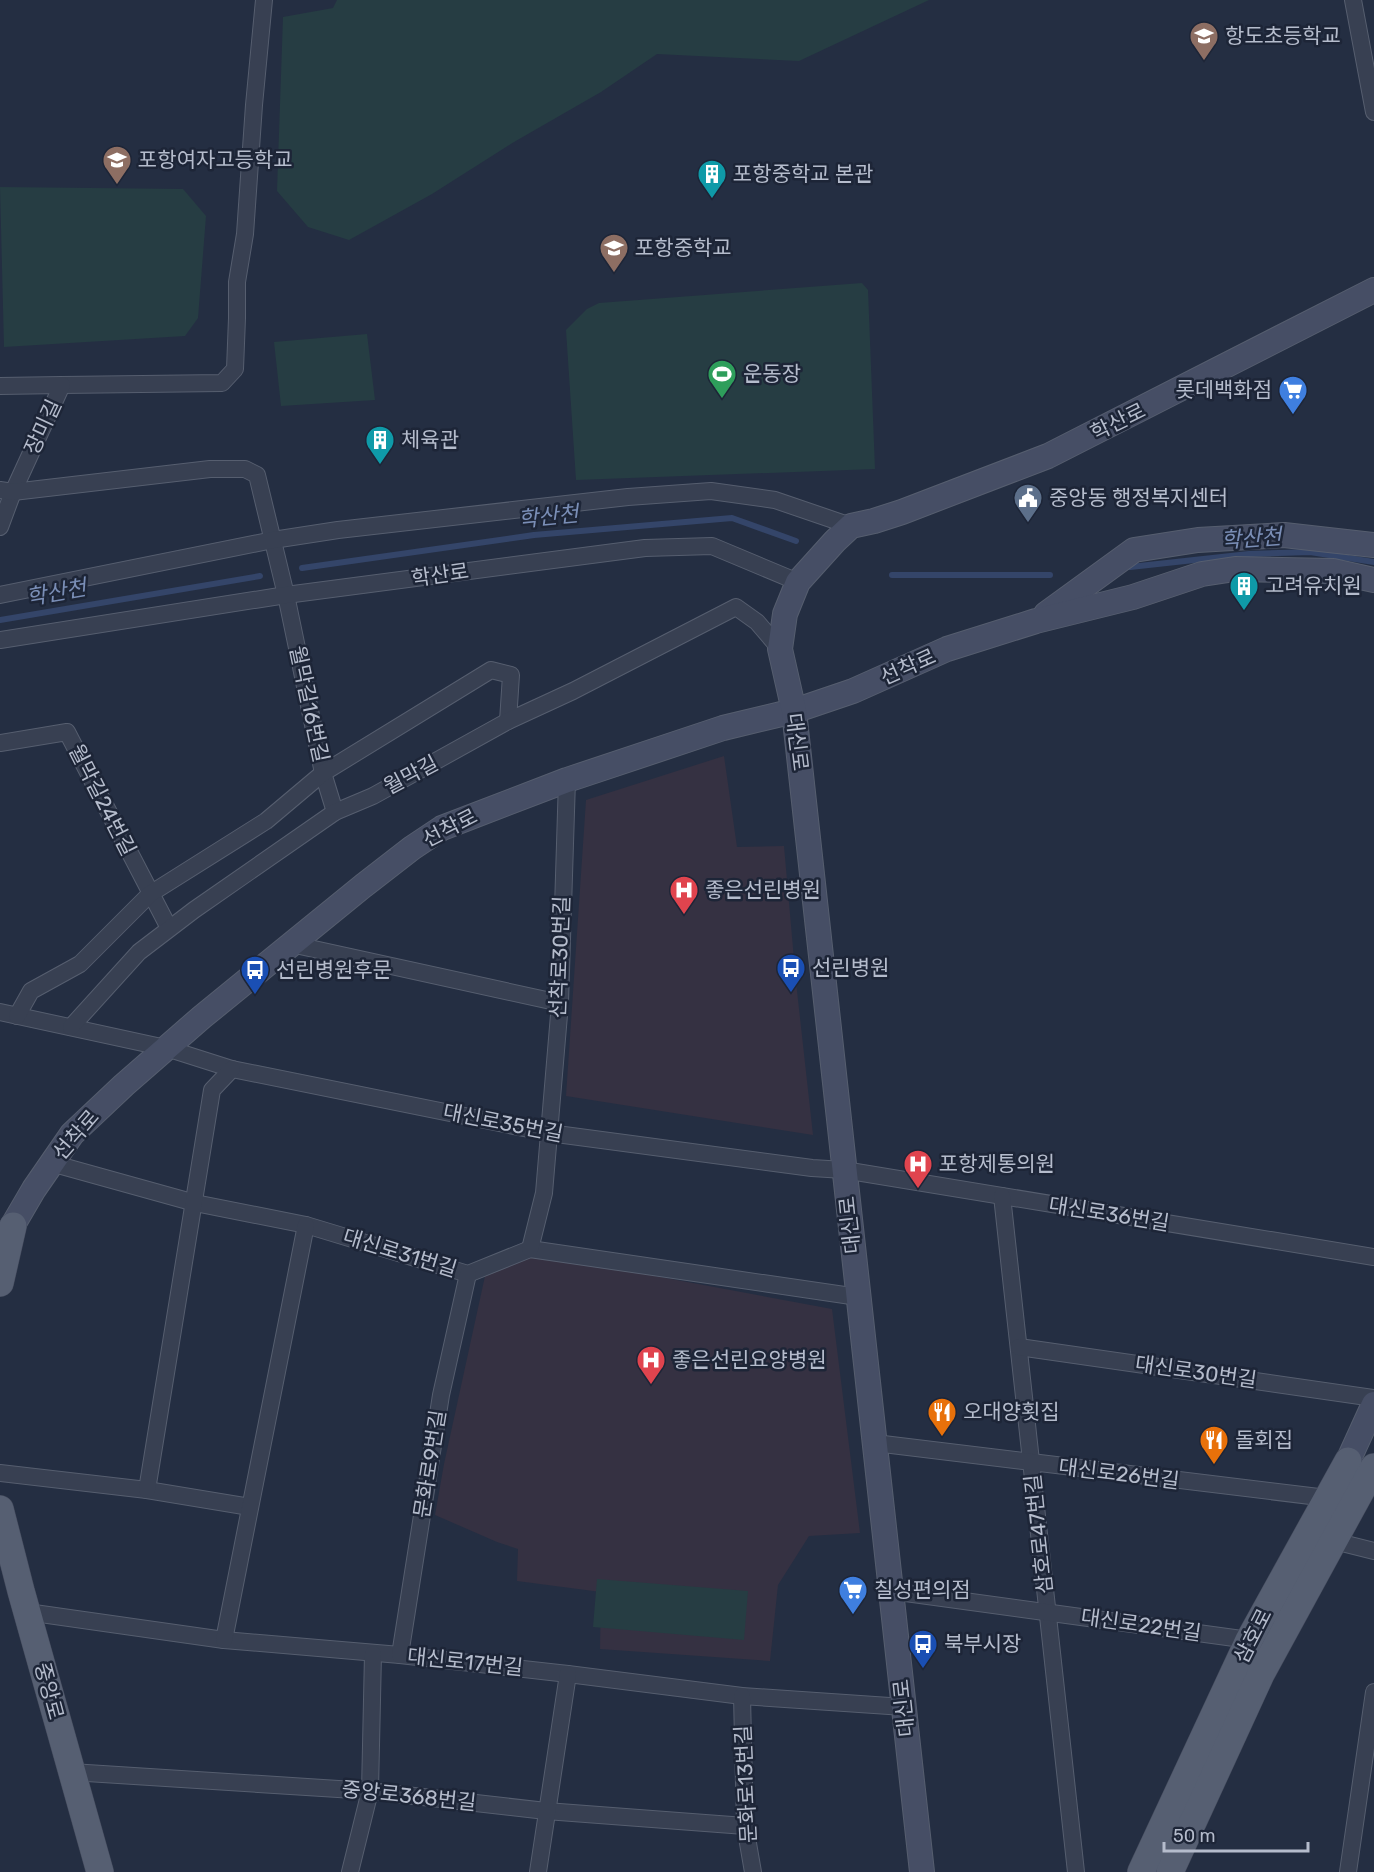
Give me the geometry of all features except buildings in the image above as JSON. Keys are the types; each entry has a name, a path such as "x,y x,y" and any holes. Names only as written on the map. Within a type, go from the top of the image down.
{"main road":[{"path":"0,1283 7,1237"},
{"name":"삼호로","path":"1141,1872 1249,1641 1348,1461"},
{"name":"삼호로","path":"1170,1872 1261,1674 1334,1541 1373,1477"},
{"name":"중앙로","path":"0,1509 100,1872"},
{"name":"중앙로","path":"0,1578 83,1872"}],"street":[{"path":"62,385 222,383 234,369 237,282 245,234 264,0"},
{"path":"1353,0 1374,112"},
{"name":"학산로","path":"0,640 286,596 645,548 712,546 798,582 851,526 902,512 1048,456 1374,290"},
{"name":"장미길","path":"0,386 62,385 7,491 0,527"},
{"name":"월막길16번길","path":"7,491 210,470 245,470 257,475 286,596 323,773 335,812"},
{"path":"0,595 273,540 628,497 711,491 775,500 851,526"},
{"name":"선착로","path":"1036,621 1134,550 1198,540 1284,535 1374,545"},
{"name":"선착로","path":"7,1237 51,1163 72,1134 124,1084 291,944 412,848 442,828 567,780 723,728 794,711 853,691 947,649 1036,621 1133,597 1202,574 1235,569 1333,571 1374,580"},
{"name":"대신로","path":"798,582 785,614 780,649 794,711 922,1872"},
{"name":"월막길","path":"71,1027 139,952 169,928 335,812 373,796 508,721 573,691 736,607 757,622 780,649"},
{"path":"17,1016 31,991 80,964 150,894 266,821 323,773 491,670 511,675 508,721"},
{"name":"월막길24번길","path":"0,742 67,732 169,928"},
{"name":"선착로30번길","path":"530,1249 544,1193 560,1003 567,780"},
{"path":"291,944 560,1003"},
{"name":"대신로35번길","path":"0,1012 166,1048 232,1069 549,1133 812,1168 844,1170"},
{"path":"147,1490 212,1090 232,1069"},
{"name":"대신로31번길","path":"51,1163 195,1203 306,1225 468,1274 530,1249"},
{"name":"대신로36번길","path":"844,1170 1374,1257"},
{"name":"삼호로47번길","path":"1002,1196 1076,1872"},
{"path":"224,1640 306,1225"},
{"path":"530,1249 858,1297"},
{"name":"문화로9번길","path":"400,1655 441,1395 468,1274"},
{"name":"대신로30번길","path":"1018,1347 1374,1398"},
{"name":"삼호로","path":"1348,1461 1374,1404"},
{"name":"대신로26번길","path":"875,1443 1032,1464 1327,1498"},
{"path":"1348,1461 1373,1477"},
{"path":"0,1473 147,1490 250,1507"},
{"path":"1334,1541 1374,1551"},
{"name":"대신로22번길","path":"891,1590 1249,1641"},
{"name":"대신로17번길","path":"27,1612 224,1640 400,1655 742,1696 904,1707"},
{"path":"350,1872 370,1791 373,1654"},
{"path":"537,1872 568,1674"},
{"path":"1348,1872 1374,1692"},
{"name":"문화로13번길","path":"742,1696 745,1826 753,1872"},
{"name":"중앙로368번길","path":"71,1772 370,1791 546,1811 745,1826"}],"shaded area":[{"name":"좋은선린병원","path":"724,756 737,847 784,846 813,1135 566,1096 586,800"},
{"name":"좋은선린요양병원","path":"553,1257 832,1309 860,1533 809,1536 778,1585 770,1661 600,1649 601,1592 517,1581 518,1549 435,1515 485,1276 511,1259"}],"green space":[{"path":"337,0 929,0 799,61 657,54 601,92 514,142 432,194 349,240 308,227 277,191 283,17 333,8"},
{"path":"0,187 183,189 206,216 198,318 185,336 4,347"},
{"name":"운동장","path":"862,283 868,290 875,469 576,480 566,330 587,309 599,303"},
{"path":"367,334 375,400 281,406 274,342"},
{"path":"597,1579 748,1591 744,1640 593,1627"}],"waterway":[{"name":"학산천","path":"302,568 534,535 732,518 796,541"},
{"name":"학산천","path":"1130,567 1249,554 1310,552 1374,562"},
{"name":"학산천","path":"892,575 1050,575"},
{"name":"학산천","path":"0,620 260,576"}],"place":[{"name":"항도초등학교","path":"1204,62"},
{"name":"포항여자고등학교","path":"117,186"},
{"name":"포항중학교 본관","path":"712,200"},
{"name":"포항중학교","path":"614,274"},
{"name":"운동장","path":"722,400"},
{"name":"롯데백화점","path":"1293,416"},
{"name":"체육관","path":"380,466"},
{"name":"중앙동 행정복지센터","path":"1028,524"},
{"name":"고려유치원","path":"1244,612"},
{"name":"좋은선린병원","path":"684,916"},
{"name":"선린병원","path":"791,994"},
{"name":"선린병원후문","path":"255,996"},
{"name":"포항제통의원","path":"918,1190"},
{"name":"좋은선린요양병원","path":"651,1386"},
{"name":"오대양횟집","path":"942,1438"},
{"name":"돌회집","path":"1214,1466"},
{"name":"칠성편의점","path":"853,1616"},
{"name":"북부시장","path":"923,1670"}]}
